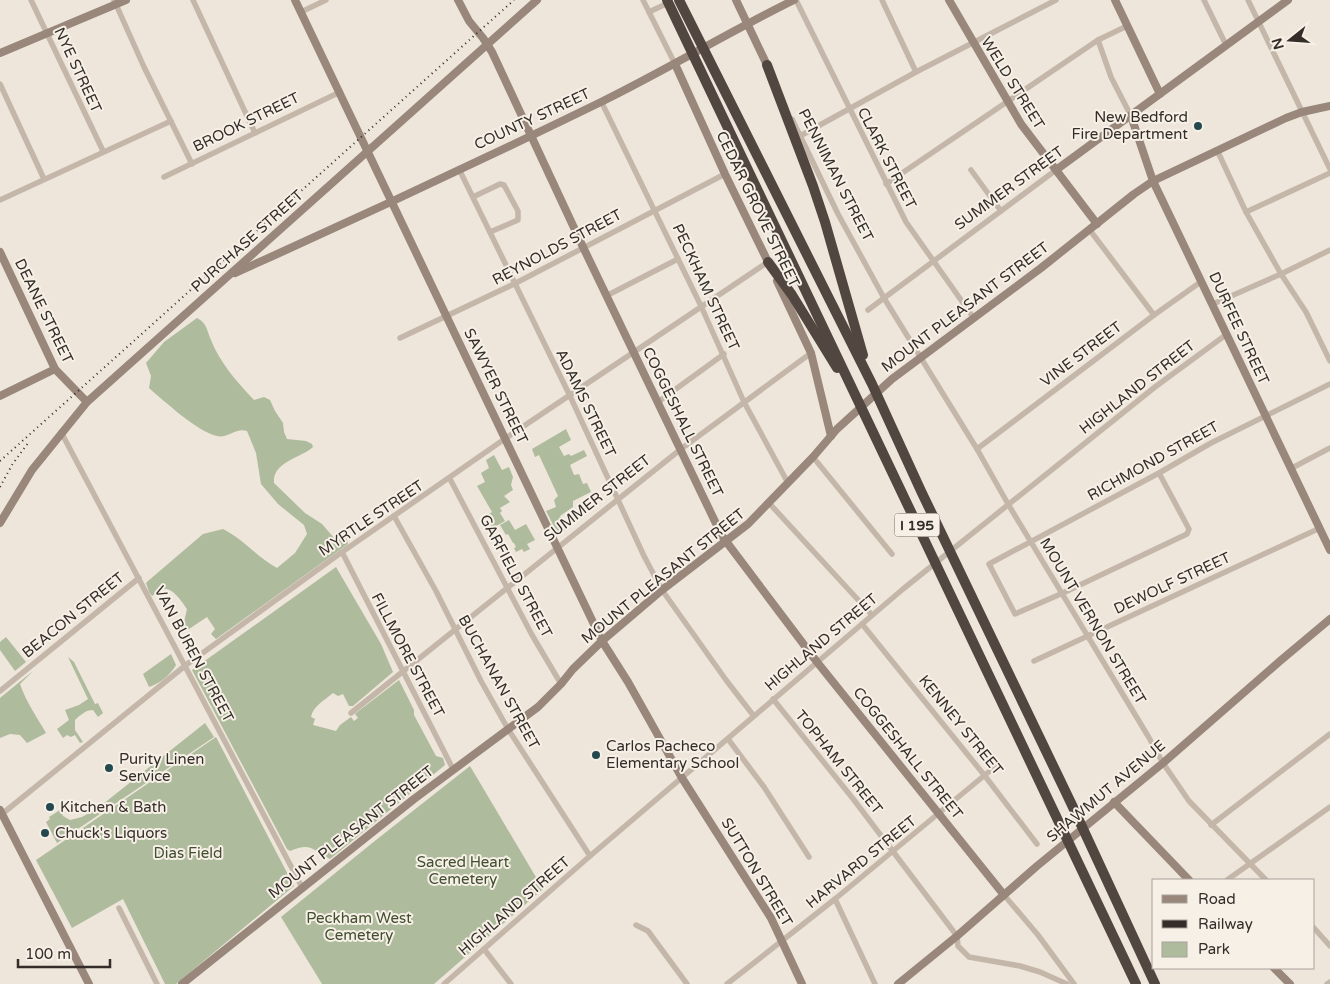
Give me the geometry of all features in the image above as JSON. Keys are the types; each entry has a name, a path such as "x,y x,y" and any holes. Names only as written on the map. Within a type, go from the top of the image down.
{"highway":[{"name":"I 195","path":"667,0 1136,984"},
{"name":"I 195","path":"680,0 708,60 872,384 1155,984"},
{"path":"766,65 825,222 872,384"},
{"path":"768,262 792,295 856,398"}],"main road":[{"path":"0,53 115,2 126,0"},
{"name":"SAWYER STREET","path":"295,0 602,641 628,682 682,778"},
{"name":"COGGESHALL STREET","path":"458,0 469,21 488,44 606,296 726,542 817,662 1004,895"},
{"name":"PURCHASE STREET","path":"0,524 32,470 61,432 88,402 537,0"},
{"name":"PENNIMAN STREET","path":"736,0 766,65"},
{"name":"COUNTY STREET","path":"229,276 602,101 795,0"},
{"name":"WELD STREET","path":"948,0 1007,102 1027,132 1097,224"},
{"path":"1115,0 1160,94"},
{"name":"SUMMER STREET","path":"1056,170 1288,0"},
{"name":"CEDAR GROVE STREET","path":"675,64 725,174 811,353 831,436"},
{"name":"MOUNT PLEASANT STREET","path":"182,984 453,769 538,707 602,641 662,590 748,524 844,422 890,381 920,358 1153,181 1275,122 1302,112 1330,106"},
{"name":"DURFEE STREET","path":"1131,116 1153,181 1330,550"},
{"path":"267,240 276,254"},
{"name":"DEANE STREET","path":"0,252 2,263 56,369 88,402"},
{"path":"0,396 56,369"},
{"name":"SHAWMUT AVENUE","path":"898,984 1061,846 1163,763 1330,619"},
{"name":"SUTTON STREET","path":"682,778 772,918 802,984"},
{"path":"1114,802 1188,879"},
{"path":"1,812 89,984"},
{"path":"1275,969 1290,984"}],"street":[{"name":"NYE STREET","path":"31,0 103,151"},
{"path":"192,0 255,133"},
{"path":"301,12 326,0"},
{"name":"CEDAR GROVE STREET","path":"643,0 675,64"},
{"path":"649,12 674,0"},
{"name":"CLARK STREET","path":"795,0 906,222 973,318"},
{"path":"882,0 916,72"},
{"path":"800,136 916,72 1056,0"},
{"path":"1204,0 1226,45"},
{"path":"1248,0 1330,169"},
{"path":"115,2 192,164"},
{"path":"886,184 1098,40 1127,26"},
{"path":"1098,40 1111,77 1131,116"},
{"name":"PENNIMAN STREET","path":"766,65 838,214 884,298 920,358"},
{"path":"0,84 44,179"},
{"name":"BROOK STREET","path":"164,177 340,92"},
{"name":"PECKHAM STREET","path":"602,101 724,354 744,402 788,483"},
{"path":"0,200 170,121"},
{"path":"1217,150 1246,212 1281,274 1306,312 1330,361"},
{"name":"ADAMS STREET","path":"459,169 662,590 753,715"},
{"path":"971,170 1001,211"},
{"name":"SUMMER STREET","path":"868,310 1056,170"},
{"path":"1246,212 1330,173"},
{"name":"REYNOLDS STREET","path":"400,338 514,284 725,174"},
{"path":"473,197 500,184 504,186 518,211 518,220 490,232"},
{"path":"1089,229 1154,315"},
{"path":"1213,304 1330,250"},
{"path":"606,296 678,259"},
{"name":"MYRTLE STREET","path":"1,812 186,666 342,552 450,479 506,438 768,262"},
{"name":"VINE STREET","path":"977,448 1202,281"},
{"name":"HIGHLAND STREET","path":"444,984 590,856 728,739 753,715 927,569 1155,387 1227,334"},
{"name":"SUMMER STREET","path":"351,713 556,547 681,449 811,353"},
{"path":"658,402 724,354"},
{"name":"MOUNT VERNON STREET","path":"920,358 977,448 1008,504 1163,763 1189,800 1265,879"},
{"name":"RICHMOND STREET","path":"1062,593 1015,614 989,564 1160,473 1265,414 1330,384"},
{"name":"VAN BUREN STREET","path":"61,432 303,889"},
{"path":"1292,468 1330,448"},
{"path":"813,457 892,554"},
{"path":"1062,593 1186,534 1189,529 1160,473"},
{"name":"GARFIELD STREET","path":"450,479 532,635 561,684"},
{"path":"769,503 872,615"},
{"name":"BUCHANAN STREET","path":"394,516 436,591 454,629 508,729 590,856"},
{"name":"DEWOLF STREET","path":"1034,661 1320,528"},
{"name":"FILLMORE STREET","path":"342,552 453,769"},
{"name":"BEACON STREET","path":"0,691 139,578"},
{"name":"KENNEY STREET","path":"862,624 985,776 1037,844"},
{"name":"TOPHAM STREET","path":"773,699 893,851 957,936 958,946 969,957 1025,967 1067,984"},
{"path":"1211,825 1330,734"},
{"path":"728,739 764,787 809,857"},
{"name":"HARVARD STREET","path":"727,984 783,942 939,815 997,765"},
{"path":"1229,879 1330,807"},
{"name":"COGGESHALL STREET","path":"1004,895 1038,935 1074,984"},
{"path":"835,899 875,984"},
{"path":"120,908 157,984"},
{"path":"636,925 648,930 687,984"},
{"path":"1315,929 1330,946"},
{"path":"484,949 511,984"}],"green space":[{"path":"197,318 205,325 219,357 241,386 254,400 264,397 270,400 283,423 287,439 306,441 312,444 313,447 308,451 282,465 275,476 274,483 305,513 322,524 335,539 339,536 346,537 348,544 216,639 211,634 215,629 207,617 186,631 184,622 187,609 180,599 173,592 166,589 160,590 152,596 146,583 203,534 223,529 277,568 295,553 307,534 304,525 278,504 261,484 256,453 247,431 243,430 224,436 209,433 200,429 149,388 151,376 146,363 164,342"},
{"path":"566,429 571,440 559,447 564,456 569,454 571,456 584,450 587,456 570,465 574,475 579,474 583,484 587,483 591,492 573,501 573,507 560,516 566,529 559,536 546,511 556,507 554,500 558,496 539,455 535,457 532,449"},
{"path":"494,455 502,470 509,467 513,477 511,485 513,490 504,496 510,502 500,508 502,511 500,513 505,521 489,530 484,517 492,512 477,486 485,482 481,473 489,468 486,460"},
{"path":"509,520 515,530 526,524 535,540 527,544 530,549 524,552 522,549 516,552 514,543 500,525"},
{"path":"336,567 381,644 393,672 353,706 349,706 343,694 338,696 333,693 312,713 311,717 315,719 313,725 336,731 340,725 351,717 354,721 358,718 356,713 399,680 414,710 414,715 436,756 443,758 445,765 330,859 312,848 303,847 290,851 287,849 192,670"},
{"path":"6,637 26,662 15,671 0,650 0,642"},
{"path":"171,654 176,665 174,669 161,681 149,687 143,674"},
{"path":"68,657 74,662 95,704 98,703 103,713 98,717 93,710 90,710 75,720 75,730 83,742 80,743 75,735 71,737 67,735 63,738 57,729 69,720 65,710 79,705 88,699"},
{"path":"33,671 20,684 28,703 46,733 27,743 20,735 10,734 0,738 0,698"},
{"path":"205,723 214,737 57,843 46,822 50,819 49,817 60,810 63,816 70,820 82,817 98,808"},
{"name":"Dias Field","path":"216,737 294,886 176,984 165,984 123,899 72,928 36,860"},
{"path":"470,766 543,889 434,984 322,984 281,917"}],"railway":[{"path":"0,461 514,0"},
{"path":"0,487 12,465 28,443"}],"place":[{"name":"New Bedford Fire Department","path":"1198,126"},
{"name":"Carlos Pacheco Elementary School","path":"596,755"},
{"name":"Purity Linen Service","path":"109,768"},
{"name":"Kitchen & Bath","path":"50,807"},
{"name":"Chuck's Liquors","path":"45,833"}],"park label":[{"name":"Sacred Heart Cemetery","path":"463,870"},
{"name":"Peckham West Cemetery","path":"359,926"}]}
